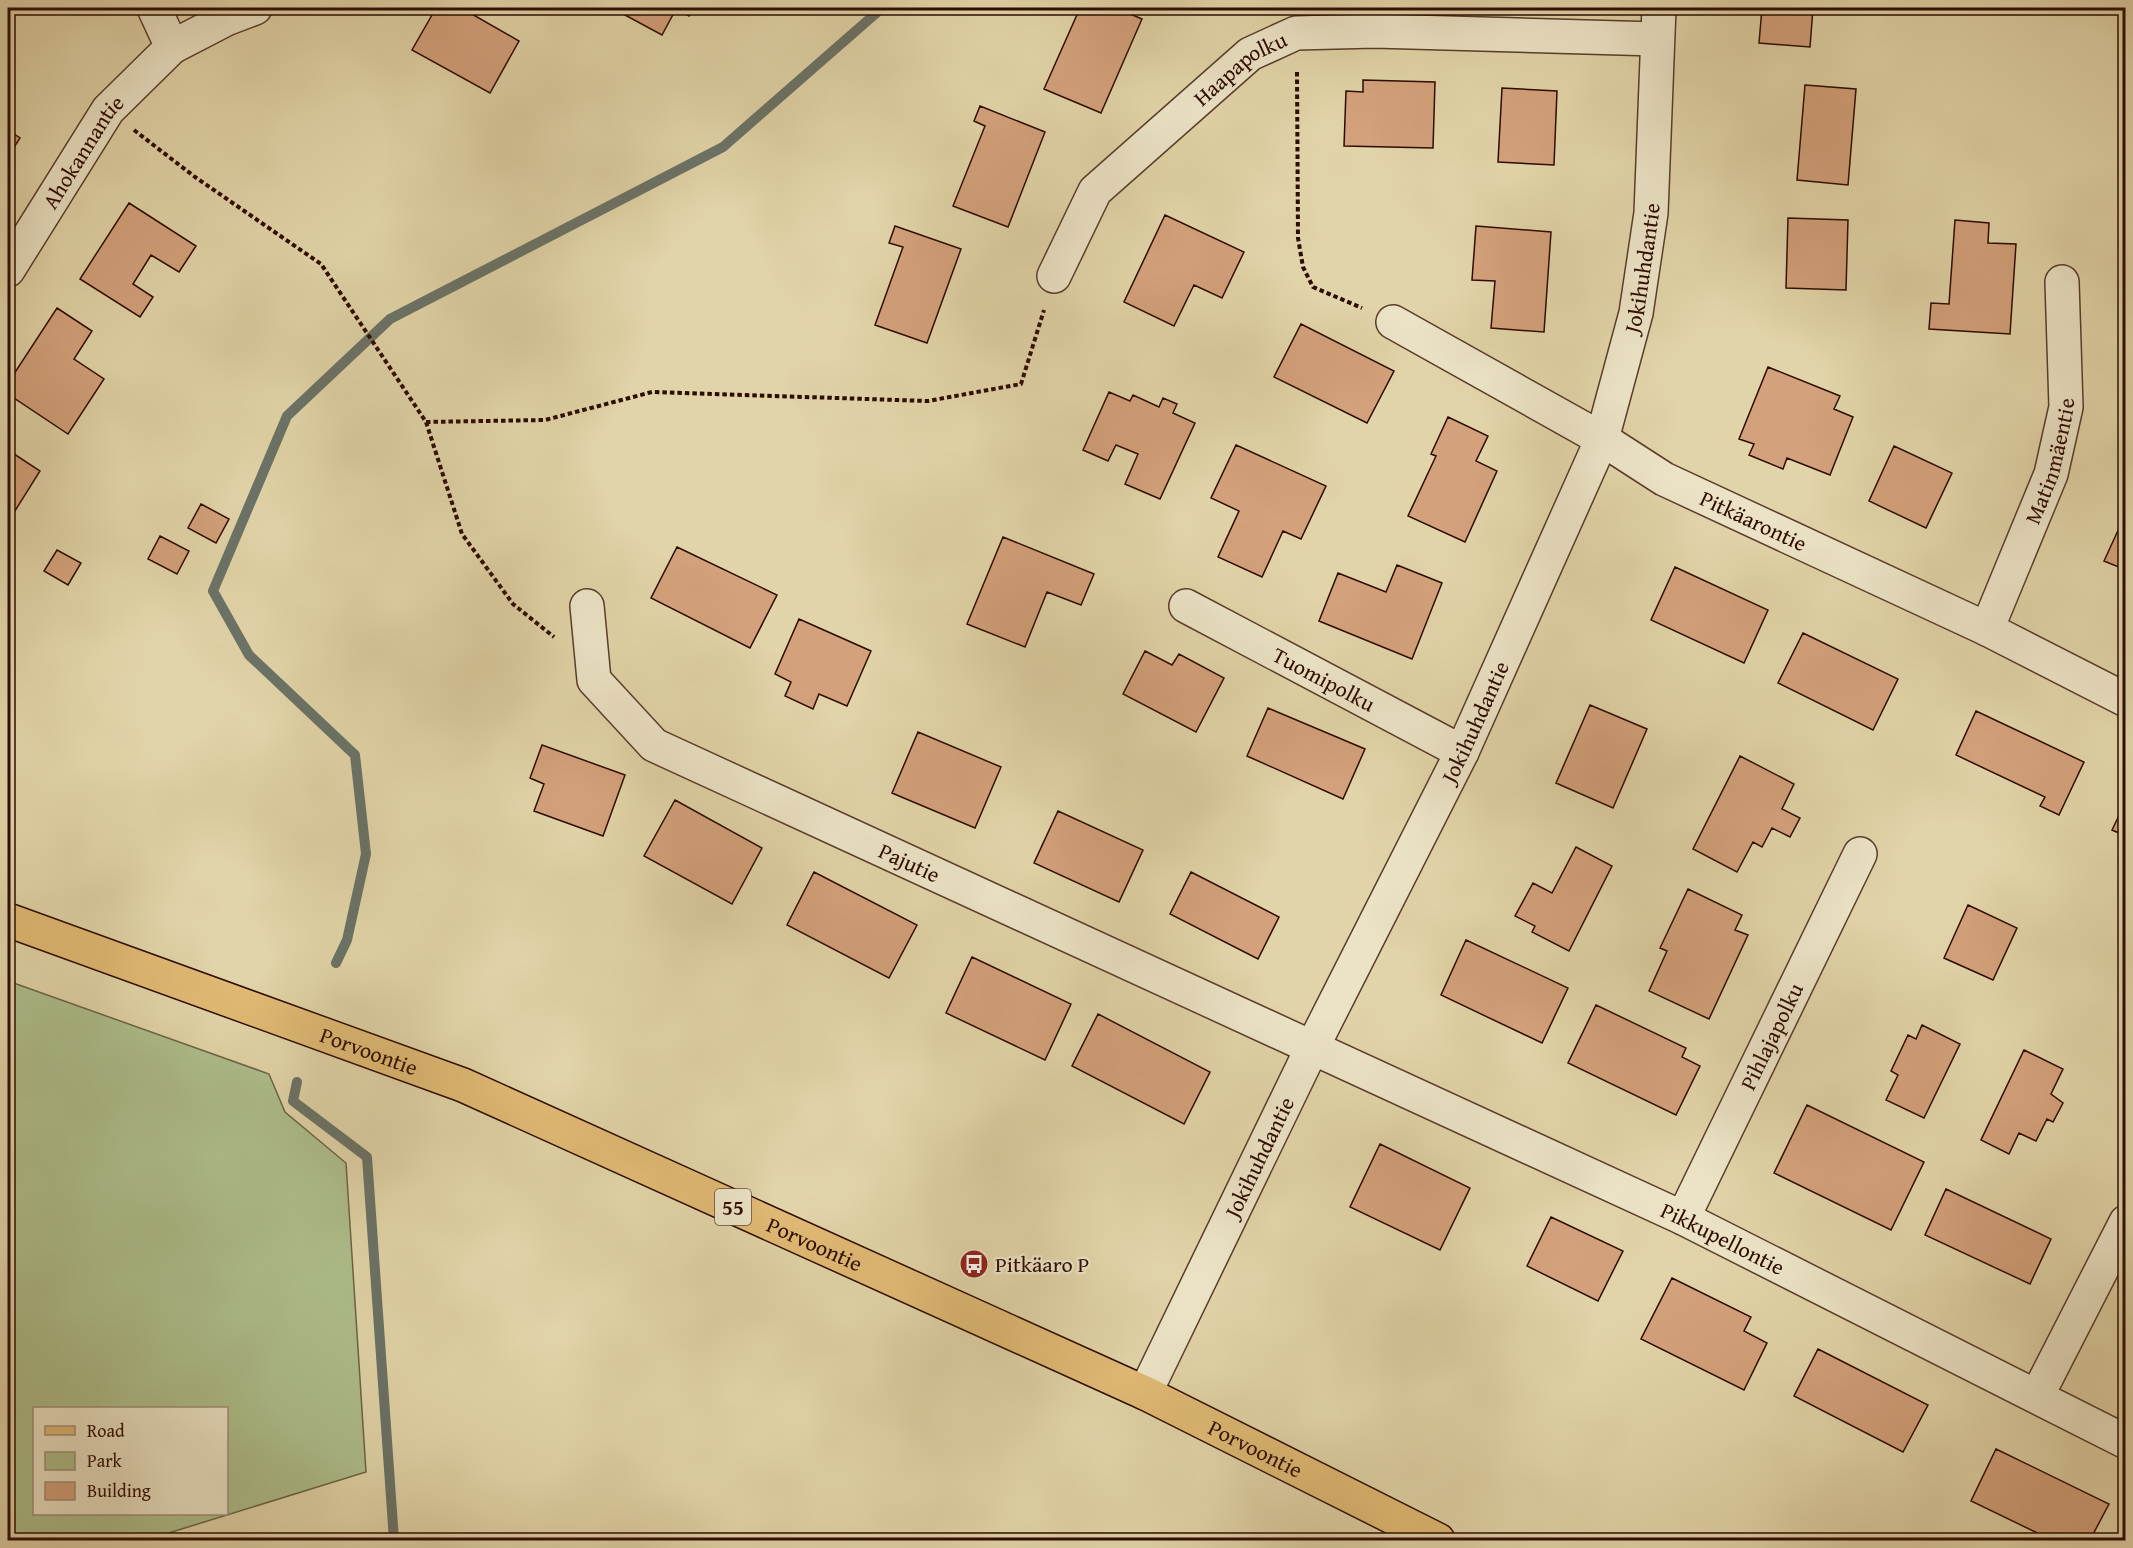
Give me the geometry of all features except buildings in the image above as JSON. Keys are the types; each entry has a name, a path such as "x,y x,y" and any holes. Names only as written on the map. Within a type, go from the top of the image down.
{"main road":[{"name":"Porvoontie","path":"8,920 463,1085 1145,1393 1438,1540"}],"street":[{"path":"154,8 172,47"},
{"name":"Ahokannantie","path":"8,270 108,110 172,47 226,19 255,8"},
{"name":"Haapapolku","path":"1054,276 1095,191 1250,54 1296,33 1658,23"},
{"name":"Jokihuhdantie","path":"1145,1393 1312,1048 1462,752 1602,439 1636,313 1651,213 1658,23"},
{"name":"Matinmäentie","path":"1987,629 2051,474 2066,407 2062,282"},
{"name":"Pitkäarontie","path":"1393,322 1602,439 1664,479 1987,629 2126,700"},
{"name":"Pajutie","path":"587,606 594,680 654,745 1312,1048"},
{"name":"Tuomipolku","path":"1186,606 1462,752"},
{"name":"Pihlajapolku","path":"1683,1218 1860,854"},
{"name":"Pikkupellontie","path":"1312,1048 1683,1218 2126,1442"},
{"path":"2037,1396 2126,1222"}],"path":[{"path":"1296,33 1298,238 1303,267 1313,287 1393,322"},
{"path":"108,110 195,177 321,264 426,422 462,534 513,604 592,666"},
{"path":"426,422 545,420 652,392 928,401 1021,384 1054,276"}],"green space":[{"path":"8,981 269,1074 285,1112 346,1163 366,1472 228,1515 228,1407 33,1407 33,1515 227,1515 146,1540 8,1540"}],"waterway":[{"path":"336,963 347,940 366,854 355,755 249,655 213,591 287,416 390,319 723,147 882,8"},
{"path":"297,1082 293,1101 367,1157 394,1540"}],"place":[{"name":"Pitkäaro P","path":"974,1264"}]}
